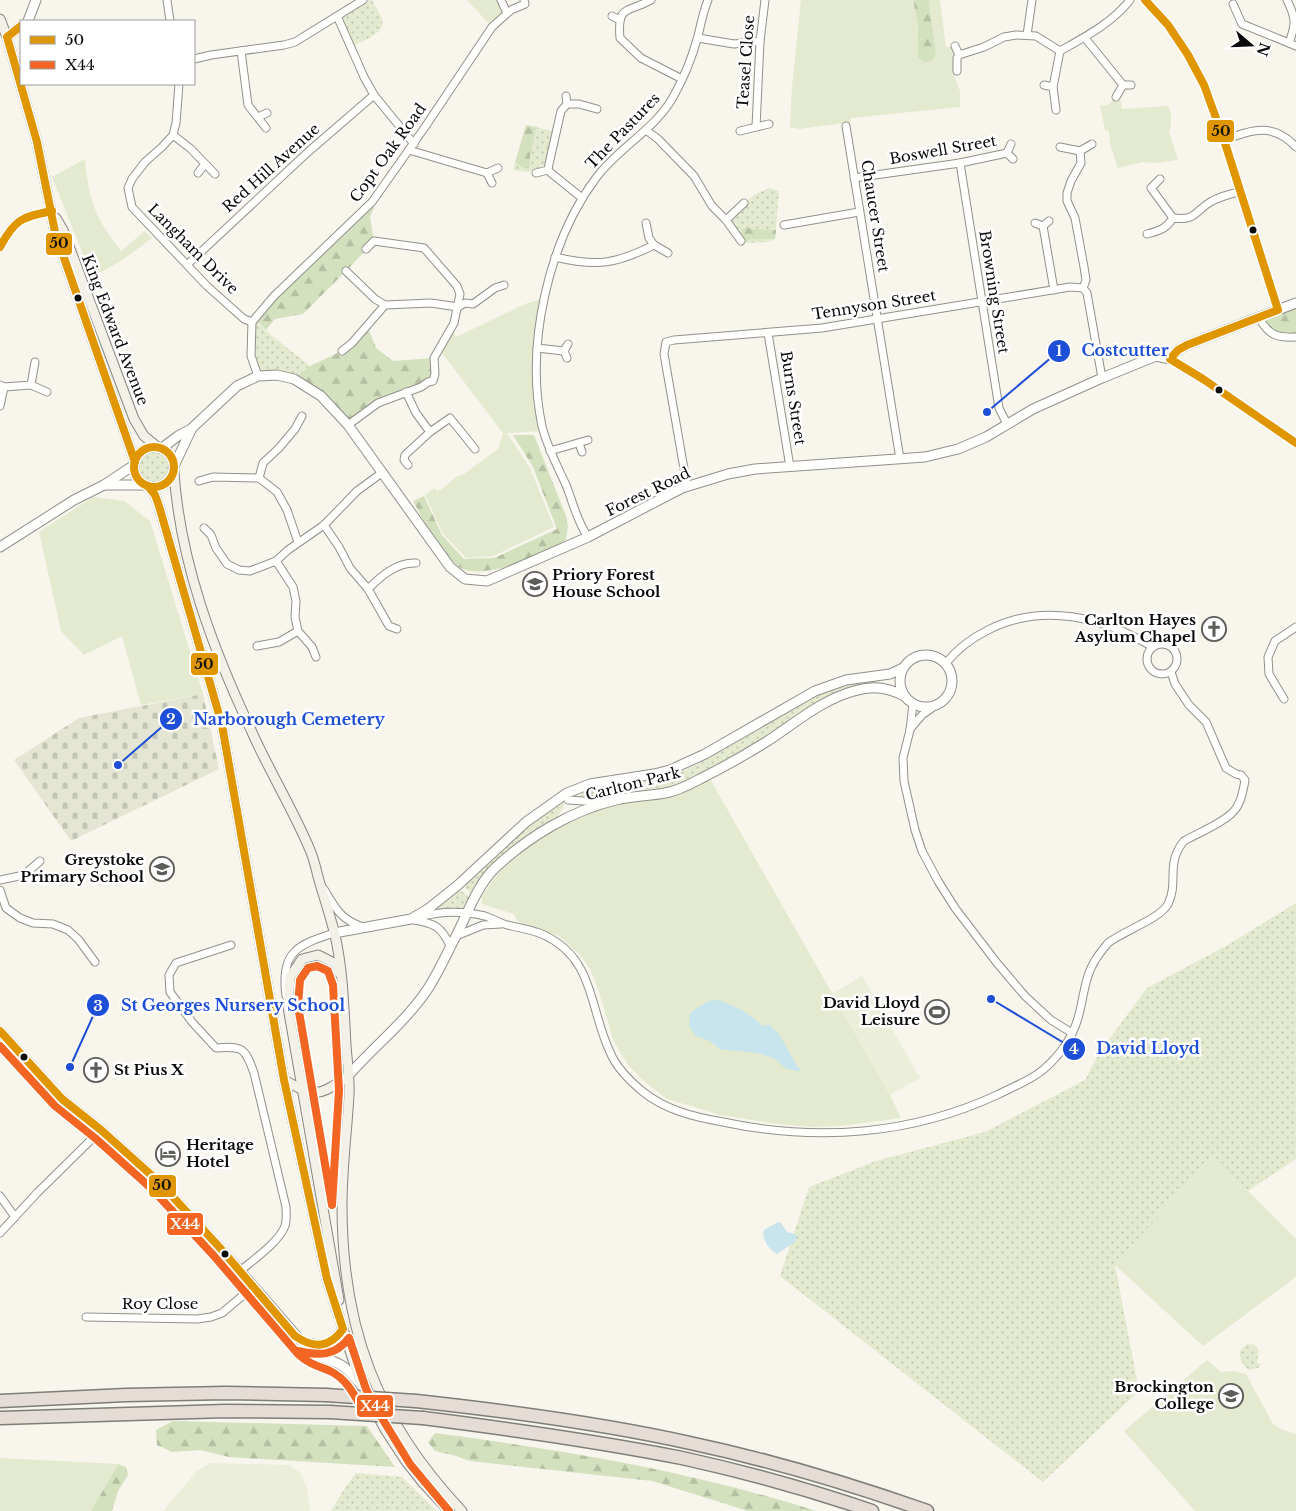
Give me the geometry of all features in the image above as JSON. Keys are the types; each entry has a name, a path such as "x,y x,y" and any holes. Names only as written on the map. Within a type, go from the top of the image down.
{"highway":[{"path":"0,1401 226,1393 326,1395 416,1401 556,1419 691,1443 818,1476 927,1511"},
{"path":"0,1418 225,1411 330,1412 423,1418 583,1440 684,1459 743,1473 872,1511"}],"main road":[{"name":"King Edward Avenue","path":"0,19 20,82"},
{"name":"King Edward Avenue","path":"21,85 37,142 56,232 68,256 134,419 144,436 170,455 174,469 176,502 182,540 212,638 252,733 310,851 320,882 334,933 343,983 349,1090 342,1205 347,1283 351,1309 364,1357 375,1386 418,1458 462,1511"},
{"name":"King Edward Avenue","path":"68,256 137,477 155,495 160,506 220,717 284,1080 327,1279 361,1384 386,1431 405,1460 449,1511"},
{"path":"134,464 141,452 147,448 160,448"},
{"path":"146,486 154,487 167,483 174,469"},
{"name":"King Edward Avenue","path":"343,983 336,964 318,956 302,959 290,977 288,1006 343,1326"},
{"path":"284,1080 302,1090 315,1093 326,1091 348,1076"}],"street":[{"path":"28,20 36,0"},
{"path":"167,0 170,20"},
{"path":"195,59 295,42 363,0"},
{"path":"501,0 506,13"},
{"name":"Copt Oak Road","path":"252,322 274,296 372,202 488,33 506,13 526,4 524,0"},
{"path":"651,0 626,10 619,22 620,38 642,58 682,80"},
{"name":"The Pastures","path":"588,537 550,451 542,424 537,387 537,348 544,298 562,238 582,198 610,162 623,148 646,130 671,101 682,80 698,38 708,0"},
{"name":"Teasel Close","path":"756,126 764,0"},
{"path":"1027,35 1032,0"},
{"path":"1060,51 1085,38 1121,12 1130,0"},
{"path":"1145,0 1168,25 1192,62 1204,85 1224,140 1278,310"},
{"path":"1233,4 1242,24 1293,45 1295,27 1293,12 1287,0"},
{"path":"337,16 374,95 411,147 487,173 498,168"},
{"path":"612,16 620,20"},
{"path":"7,37 20,27"},
{"path":"959,55 984,47 1004,37 1027,35 1036,36 1060,51"},
{"path":"698,38 734,44 760,41"},
{"path":"1085,38 1098,56 1127,85 1116,97"},
{"path":"956,46 959,55 957,58 957,72"},
{"path":"241,51 248,105 266,128"},
{"path":"1056,110 1054,87 1060,51"},
{"path":"179,85 176,122 172,135 191,149 215,174"},
{"path":"1044,85 1054,87"},
{"name":"Red Hill Avenue","path":"188,264 308,152 374,95"},
{"path":"548,170 561,111 566,100 597,109"},
{"path":"258,117 267,113"},
{"path":"740,131 769,124"},
{"name":"Chaucer Street","path":"846,126 900,459"},
{"path":"646,130 658,139 694,176 712,206 726,220 742,241"},
{"path":"1224,140 1251,130 1272,131 1290,140 1296,147"},
{"name":"Langham Drive","path":"172,135 145,162 132,179 128,188 132,207 207,286 244,319 252,322"},
{"path":"1011,144 1007,153 1013,159"},
{"path":"1060,147 1080,151 1092,144"},
{"path":"1080,151 1081,163 1071,181 1067,193 1067,201 1075,218 1086,280 1083,288 1088,294 1102,378"},
{"name":"Boswell Street","path":"854,178 960,163 1007,153"},
{"name":"Browning Street","path":"960,163 999,408 1007,424"},
{"path":"198,173 205,164"},
{"path":"536,173 548,170"},
{"path":"548,170 582,198"},
{"path":"487,173 492,183"},
{"path":"1160,179 1151,188 1173,218 1184,219 1193,217 1210,202 1239,192"},
{"path":"726,220 744,203"},
{"path":"0,247 14,222 24,217 52,211"},
{"path":"784,225 860,212"},
{"path":"1147,234 1160,231 1173,218"},
{"path":"1043,226 1049,221"},
{"path":"646,223 649,238 654,245 668,253"},
{"path":"1034,223 1043,226"},
{"path":"1043,226 1054,290"},
{"path":"348,425 378,403 433,381 435,374 434,358 452,329 460,294 457,286 424,248 374,241 366,249"},
{"path":"555,257 601,263 630,257 654,245"},
{"path":"346,270 375,299 385,305 431,303 458,307 465,303 473,304 491,291 504,285"},
{"name":"Tennyson Street","path":"687,486 664,354 666,342 822,328 1070,287 1083,288"},
{"path":"1296,304 1187,345 1178,350 1170,359 1204,379 1296,442"},
{"path":"342,351 352,343 385,305"},
{"path":"1259,318 1266,330 1275,335 1296,336"},
{"path":"252,322 251,356 258,376"},
{"name":"Burns Street","path":"768,333 790,467"},
{"path":"537,348 567,351"},
{"name":"Forest Road","path":"160,448 191,430 236,386 258,376 277,375 294,379 321,396 348,425 450,567 465,578 487,580 588,537 687,486 728,474 755,469 926,457 958,449 986,437 1033,409 1102,378 1156,356 1170,359"},
{"path":"31,385 35,362"},
{"path":"0,406 2,386 31,385 47,392"},
{"path":"406,392 416,414 430,432"},
{"path":"260,478 263,463 279,448 302,416"},
{"path":"408,465 404,460 405,455 430,432 450,418 475,449"},
{"name":"Forest Road","path":"174,469 191,430"},
{"path":"550,451 588,440"},
{"path":"579,443 582,452"},
{"path":"0,547 74,500 104,486 134,464"},
{"path":"204,528 211,535 216,548 227,564 239,570 250,571 276,561 298,542 324,526 357,491 383,472"},
{"path":"199,481 213,477 260,478 277,492 287,510 298,542"},
{"path":"104,486 146,486"},
{"path":"324,526 339,547 350,568 368,589 386,628 397,629"},
{"path":"276,561 293,587 298,631 312,647 316,657"},
{"path":"368,589 380,577 405,563 416,563"},
{"path":"946,663 957,649 975,636 997,625 1034,615 1069,615 1090,619 1116,628 1153,647"},
{"path":"1284,699 1269,674 1268,657 1275,641 1296,627"},
{"path":"257,646 279,642 298,631"},
{"path":"1167,644 1175,650 1178,660 1171,672 1161,675 1156,674 1150,668 1147,659 1153,647 1167,644"},
{"path":"312,647 322,646"},
{"path":"910,730 922,715 944,702 952,689 951,670 946,663 932,655 924,655 909,661 903,668 900,682 904,696 913,704 932,708"},
{"name":"Carlton Park","path":"288,1006 284,978 292,953 305,942 334,933 411,919 442,898 526,822 567,793 590,784 670,770 705,754 815,691 846,680 890,674 903,668"},
{"path":"411,919 432,914 466,913 488,917 502,924 544,935 556,943 574,959 587,979 609,1051 619,1068 642,1091 660,1103 679,1112 703,1119 750,1128 815,1134 857,1132 896,1127 938,1117 988,1099 1020,1084 1042,1071 1063,1050 1078,1020 1086,981 1095,961 1108,944 1165,909 1171,896 1174,855 1178,848 1184,841 1232,813 1243,794 1245,780 1241,774 1236,774 1226,768 1206,722 1189,705 1174,684 1171,672"},
{"name":"Carlton Park","path":"348,1076 412,1009 429,987 466,913 483,883 493,870 533,839 580,812 617,800 666,793 682,788 764,742 813,710 840,696 868,688 880,687 895,691 904,696"},
{"path":"913,704 910,730 903,758 906,794 922,851 938,881 976,938 1025,996 1051,1020 1072,1033"},
{"path":"568,800 584,801 619,796 630,798"},
{"path":"0,880 24,875 40,860"},
{"path":"320,882 338,913 351,923 366,928"},
{"path":"0,890 6,908 20,918 33,923 53,924 68,930 78,939 95,962"},
{"path":"411,919 429,922 438,928 445,934 450,946"},
{"path":"456,936 483,925 502,924"},
{"path":"231,945 176,963 169,975 170,992 192,1022 216,1048 237,1047 248,1055 259,1092 286,1206 286,1222 278,1238 240,1271"},
{"path":"0,1031 62,1099 101,1130 159,1182 254,1286 305,1348 311,1353 342,1366 361,1384"},
{"path":"0,1233 101,1130"},
{"path":"0,1196 15,1217"},
{"name":"Roy Close","path":"86,1317 197,1319 218,1316 254,1286"},
{"path":"301,1341 314,1345 327,1344 334,1341 343,1326"}],"green space":[{"path":"363,0 372,0 383,24 377,33 351,47 337,16"},
{"path":"467,0 500,0 507,13 492,27"},
{"path":"801,0 913,0 918,27 918,57 924,63 932,61 936,53 929,0 940,0 946,47 955,46 957,71 954,75 960,91 960,107 851,118 849,126 845,123 799,129 790,127"},
{"path":"913,0 929,0 936,53 934,59 929,62 924,63 918,57 918,27"},
{"path":"1116,97 1120,97 1122,109 1168,106 1171,114 1169,132 1178,160 1155,163 1143,162 1118,168 1110,144 1109,131 1105,130 1100,106 1108,105"},
{"path":"526,125 553,131 545,165 529,172 513,170"},
{"path":"526,125 536,127 530,156 530,166 525,168 515,163"},
{"path":"85,159 91,198 99,218 121,251 145,231 152,238 121,261 92,277 52,177"},
{"path":"769,188 779,191 775,239 767,242 744,243 726,220 755,194"},
{"path":"372,202 374,208 370,217 374,241 303,314 275,319 266,330 255,319"},
{"path":"743,228 751,229 776,230 775,239 751,239 744,243 739,238"},
{"path":"544,298 537,348 544,431 507,433 530,468 554,527 493,556 466,558 443,534 425,495 434,488 437,491 442,489 456,477 464,474 498,449 503,433 439,349 452,329 456,337 525,304"},
{"path":"1296,303 1296,337 1275,335 1259,318"},
{"path":"255,319 266,331 310,366 294,379 258,376 251,340"},
{"path":"367,325 376,348 393,361 434,358 433,381 378,403 348,425 294,379 310,366 342,351"},
{"path":"513,435 534,435 566,516 568,526 566,539 561,544 509,566 484,571 466,570 458,566 443,550 413,501 424,496 442,535 464,559 494,558 557,529 533,467"},
{"path":"155,451 166,456 171,467 166,478 155,483 144,478 139,467 144,456"},
{"path":"93,497 124,501 150,521 203,694 141,705 122,636 84,655 61,631 39,532"},
{"path":"879,680 879,683 853,687 821,701 734,757 689,780 661,789 618,792 577,798 591,790 663,777 680,772 696,765 811,698 842,685"},
{"path":"203,694 219,769 71,841 14,760 79,718"},
{"path":"709,777 890,1095 901,1118 841,1126 813,1127 777,1124 721,1115 667,1099 646,1083 628,1065 614,1042 598,989 590,969 581,956 559,936 517,921 514,914 482,904 481,897 502,869 518,856 518,852 553,830 605,806"},
{"path":"564,803 556,820 478,883 471,893 464,886 532,823"},
{"path":"460,890 469,897 463,911 431,912"},
{"path":"1296,903 1296,1159 1248,1191 1210,1158 1115,1265 1139,1391 1043,1482 780,1276 809,1187 876,1161 985,1132 1085,1080 1099,1053 1147,988 1226,946"},
{"path":"862,976 920,1078 890,1095 832,994"},
{"path":"1210,1158 1248,1191 1296,1239 1296,1277 1203,1346 1115,1265"},
{"path":"1247,1344 1255,1345 1259,1351 1257,1363 1261,1364 1258,1368 1249,1370 1241,1361 1241,1349"},
{"name":"Brockington College","path":"1207,1360 1221,1372 1233,1371 1246,1374 1273,1424 1283,1430 1296,1434 1296,1511 1195,1511 1124,1431"},
{"path":"173,1421 367,1426 395,1467 229,1457 200,1450 172,1452 157,1445 156,1430"},
{"path":"435,1433 627,1463 722,1484 816,1511 748,1511 652,1481 470,1461 435,1451 428,1442"},
{"path":"0,1458 118,1464 91,1511 0,1511"},
{"path":"210,1463 289,1465 301,1473 307,1489 309,1511 163,1511 197,1471"},
{"path":"118,1464 126,1467 128,1475 118,1491 112,1511 91,1511"},
{"path":"356,1473 402,1477 437,1511 331,1511"}],"water":[{"path":"719,1000 744,1011 763,1026 770,1025 779,1034 802,1072 785,1068 776,1059 757,1053 720,1049 710,1041 696,1036 689,1026 690,1013 708,1001"},
{"path":"778,1222 781,1223 787,1232 795,1234 797,1237 795,1242 777,1254 768,1246 763,1234 764,1230"}],"transit line":[{"name":"50","path":"1145,0 1168,25 1188,55 1204,85 1224,140 1278,310 1187,345 1178,350 1170,359 1203,379 1296,443"},
{"name":"50","path":"20,27 7,37 20,82"},
{"name":"50","path":"21,85 37,142 55,232 135,462"},
{"name":"50","path":"0,247 10,230 20,221 33,215 52,211"},
{"name":"50","path":"150,447 158,447 165,450 171,456 174,467 171,478 165,484 158,487 150,487 143,484 137,478 134,471 134,463 137,456 143,450 150,447"},
{"name":"50","path":"0,1031 62,1099 101,1130 159,1182 221,1249 295,1336 309,1343 321,1345 333,1340 338,1335 343,1329 327,1279 284,1080 222,725 159,506 155,495 148,486"},
{"name":"X44","path":"317,966 328,971 333,985 339,1090 332,1205 298,1006 300,980 308,968 317,966"},
{"name":"X44","path":"0,1046 55,1106 95,1138 152,1189 214,1256 298,1354 309,1362 340,1377 352,1391 361,1407"},
{"name":"X44","path":"298,1351 313,1354 326,1353 338,1348 349,1338 366,1389 377,1410 410,1464 449,1511"}],"place":[{"name":"Costcutter","path":"987,412"},
{"name":"Priory Forest House School","path":"535,584"},
{"name":"Carlton Hayes Asylum Chapel","path":"1214,629"},
{"name":"Narborough Cemetery","path":"118,765"},
{"name":"Greystoke Primary School","path":"162,869"},
{"name":"David Lloyd","path":"991,999"},
{"name":"David Lloyd Leisure","path":"937,1012"},
{"name":"St Georges Nursery School","path":"70,1067"},
{"name":"St Pius X","path":"96,1070"},
{"name":"Heritage Hotel","path":"168,1154"},
{"name":"Brockington College","path":"1231,1396"}]}
